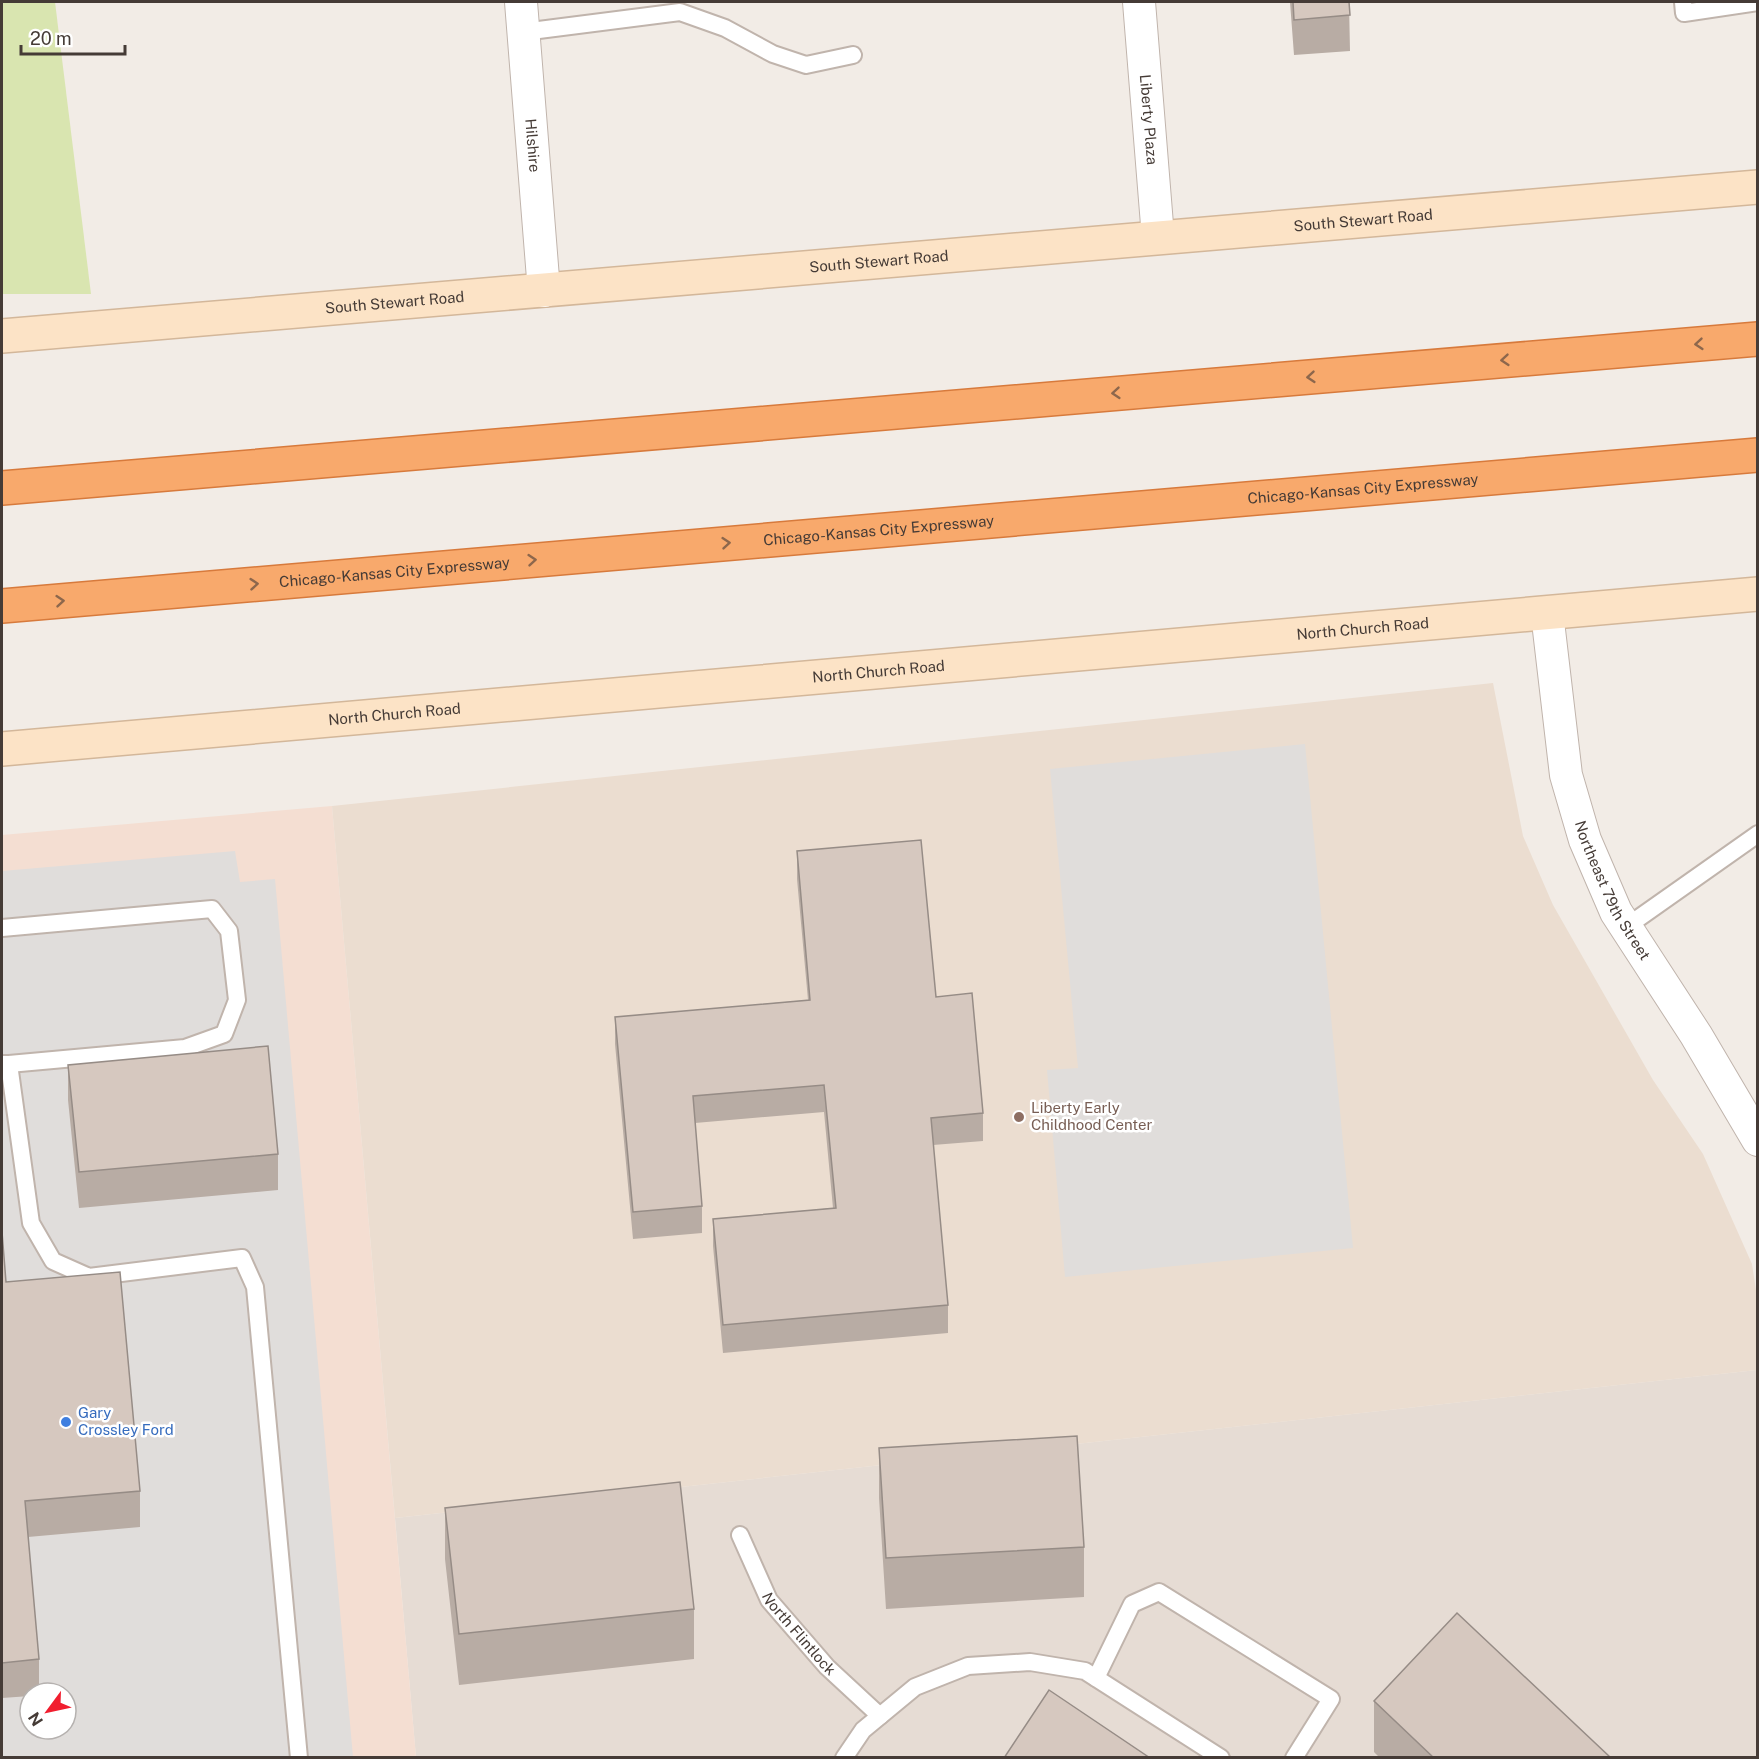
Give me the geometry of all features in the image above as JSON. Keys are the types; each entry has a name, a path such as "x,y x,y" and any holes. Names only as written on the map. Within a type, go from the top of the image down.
{"highway":[{"path":"2,488 1758,339"},
{"name":"Chicago-Kansas City Expressway","path":"2,606 1758,455"}],"street":[{"name":"Liberty Plaza","path":"1139,2 1158,237"},
{"name":"Hilshire","path":"522,17 544,291"},
{"name":"South Stewart Road","path":"2,336 1758,187"},
{"name":"North Church Road","path":"2,749 1758,594"},
{"name":"Northeast 79th Street","path":"1547,613 1566,775 1584,840 1616,912 1696,1035 1758,1140"}],"lane":[{"path":"1683,2 1684,13 1758,2"},
{"path":"522,17 680,12 725,28 773,54 806,65 853,55"},
{"path":"1626,927 1758,834"},
{"path":"2,928 212,909 229,930 237,1000 224,1034 185,1048 5,1064 31,1223 53,1261 89,1277 242,1258 255,1287 298,1758"},
{"name":"North Flintlock","path":"740,1535 769,1600 827,1668 880,1716"},
{"path":"1096,1678 1132,1604 1159,1592 1331,1699 1294,1758"},
{"path":"844,1758 863,1730 915,1687 968,1666 1030,1662 1084,1671 1221,1758"}],"shaded area":[{"name":"Liberty Early Childhood Center","path":"1493,683 1523,836 1553,905 1653,1080 1703,1154 1752,1264 1757,1297 1757,1370 395,1518 332,806"},
{"path":"1305,744 1353,1248 1065,1277 1047,1070 1078,1068 1050,769"},
{"path":"332,806 416,1757 2,1758 2,835"},
{"path":"235,851 240,882 275,879 353,1757 2,1758 2,871"},
{"path":"1757,1370 1757,1757 416,1757 395,1518"}],"green space":[{"path":"2,2 55,2 91,294 2,294"}],"building":[{"path":"1293,2 1349,2 1350,15 1294,20"},
{"path":"921,840 936,997 972,993 983,1113 931,1118 948,1305 723,1325 713,1219 836,1208 824,1085 693,1096 702,1206 633,1212 615,1017 810,1000 797,851"},
{"path":"268,1046 278,1154 79,1172 68,1065"},
{"name":"Gary Crossley Ford","path":"2,1232 6,1282 120,1272 140,1491 25,1501 39,1659 2,1663"},
{"path":"1077,1436 1084,1547 886,1558 879,1448"},
{"path":"680,1482 694,1609 459,1634 445,1508"},
{"path":"1457,1613 1611,1758 1434,1758 1374,1701"},
{"path":"1049,1690 1150,1758 1004,1758"}],"place":[{"name":"Liberty Early Childhood Center","path":"1019,1117"},
{"name":"Gary Crossley Ford","path":"66,1422"}]}
